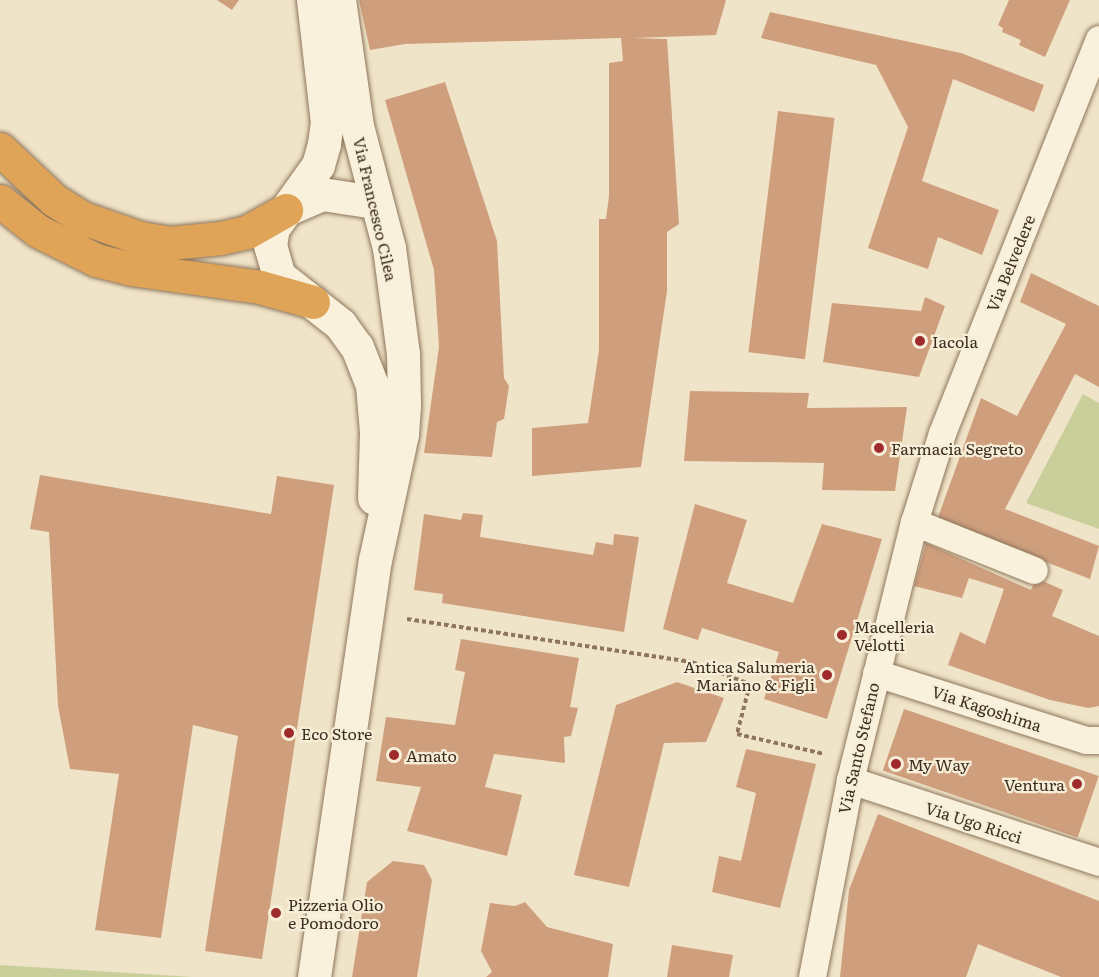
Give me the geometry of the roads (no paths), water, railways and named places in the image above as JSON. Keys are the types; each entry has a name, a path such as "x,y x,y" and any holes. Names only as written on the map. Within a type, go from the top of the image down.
{"highway":[{"path":"0,149 54,200 111,229 170,243 221,238 247,232 285,210"},
{"path":"0,201 39,231 96,260 131,269 260,287 313,302"}],"main road":[{"path":"285,210 318,165 327,122 313,0"},
{"name":"Via Francesco Cilea","path":"314,977 375,560 402,434 404,394 403,354 390,258 374,202 357,126 339,0"},
{"path":"285,210 322,194 374,202"},
{"name":"Via Francesco Cilea","path":"285,210 273,228 273,261 289,287 313,302 340,324 357,347 372,385 375,560"}],"street":[{"name":"Via Belvedere","path":"914,522 942,433 1099,39"},
{"path":"914,522 1034,570"},
{"name":"Via Santo Stefano","path":"812,977 849,780 914,522"},
{"name":"Via Kagoshima","path":"876,673 1086,740 1099,740"},
{"name":"Via Ugo Ricci","path":"849,780 1099,862"}],"place":[{"name":"Iacola","path":"920,341"},
{"name":"Farmacia Segreto","path":"879,448"},
{"name":"Macelleria Velotti","path":"842,635"},
{"name":"Antica Salumeria Mariano & Figli","path":"827,675"},
{"name":"Eco Store","path":"289,733"},
{"name":"Amato","path":"394,755"},
{"name":"My Way","path":"896,764"},
{"name":"Ventura","path":"1077,784"},
{"name":"Pizzeria Olio e Pomodoro","path":"276,913"}]}
